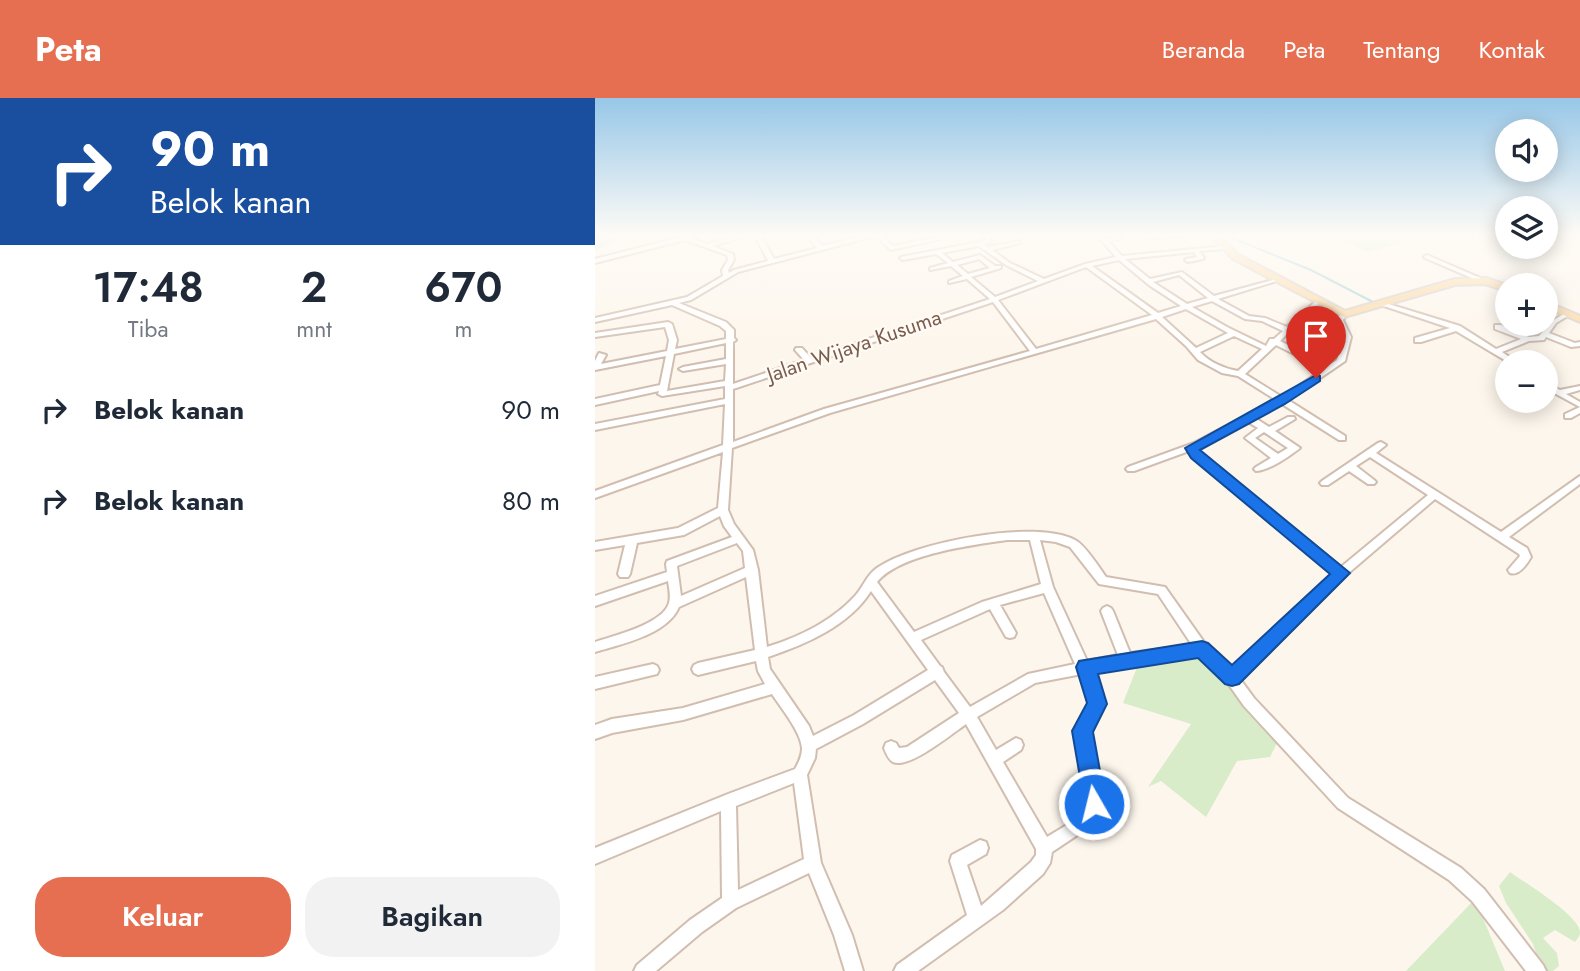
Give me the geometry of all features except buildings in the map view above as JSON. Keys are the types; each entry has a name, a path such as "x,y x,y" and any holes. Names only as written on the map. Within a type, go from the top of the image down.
{"main road":[{"path":"1270,275 1344,314 1439,285 1483,281 1495,284"},
{"path":"1558,310 1580,319"}],"street":[{"path":"686,303 730,275"},
{"path":"964,275 995,299 1034,351"},
{"path":"951,282 974,275"},
{"path":"1031,275 1042,280"},
{"name":"Jalan Wijaya Kusuma","path":"664,387 662,394 728,386 995,299 1058,275"},
{"path":"1100,275 1157,316 1204,360 1230,373 1240,374 1342,438"},
{"path":"1142,275 1187,307 1232,334 1266,348"},
{"path":"1150,281 1173,275"},
{"path":"1181,275 1213,299 1251,320 1262,319 1316,344"},
{"path":"1468,275 1483,281"},
{"path":"595,495 827,411 1278,279"},
{"path":"1240,374 1319,300"},
{"path":"595,320 673,303 686,303 728,327 731,340 723,510 729,526 748,550 764,671 804,730 809,745 808,758 800,774 813,863 843,936 854,971"},
{"path":"1378,304 1455,328 1495,350"},
{"path":"1131,469 1194,446 1281,401 1341,361 1347,333 1339,320 1344,314"},
{"path":"1558,320 1567,314"},
{"path":"595,335 668,324 673,340 664,387 595,401"},
{"path":"1418,340 1455,328"},
{"path":"1196,351 1232,334"},
{"path":"1519,336 1528,340"},
{"path":"1500,350 1542,336"},
{"path":"1551,336 1574,345 1580,344"},
{"path":"603,355 595,368 731,340"},
{"path":"1273,341 1329,369"},
{"path":"799,349 809,361"},
{"path":"683,369 728,361"},
{"path":"626,395 627,385"},
{"path":"1558,393 1580,388"},
{"path":"1558,393 1580,408 1568,416"},
{"path":"595,428 728,401"},
{"path":"1248,418 1295,447 1259,469"},
{"path":"1278,459 1249,438 1291,419"},
{"path":"1325,483 1381,445"},
{"path":"1194,446 1192,451 1196,455 1342,573"},
{"path":"1370,453 1523,551 1526,557 1514,570"},
{"path":"1349,466 1371,482"},
{"path":"1502,537 1580,479"},
{"path":"1232,678 1342,573 1435,494"},
{"path":"595,546 680,532 723,510"},
{"path":"698,669 761,655 809,635 839,617 862,596 870,581 884,569 957,544 997,536 1060,538 1074,544 1103,581 1161,590 1202,649 1232,678 1249,702 1343,803 1455,874 1478,895 1537,971"},
{"path":"1034,536 1047,587 1084,667 1097,704 1082,731 1094,811 1080,825 1044,848"},
{"path":"595,647 661,622 670,614 675,604 671,564 739,538"},
{"path":"624,574 632,540"},
{"path":"675,604 752,570"},
{"path":"595,601 672,575"},
{"path":"870,581 968,715 1044,848 1044,857 1037,868 997,904 903,971"},
{"path":"911,639 993,603 1047,587"},
{"path":"993,603 1010,633"},
{"path":"1107,611 1126,659"},
{"path":"891,748 896,756 909,754 968,715 1033,678 1126,659 1202,649"},
{"path":"595,683 653,670"},
{"path":"809,745 843,730 938,671"},
{"path":"595,732 612,726 683,714 773,688"},
{"path":"995,759 1016,745"},
{"path":"595,856 800,774"},
{"path":"729,801 730,902"},
{"path":"976,917 958,861 980,848"},
{"path":"643,971 730,902 813,863"}],"green space":[{"path":"1198,650 1280,737 1270,757 1237,761 1206,817 1161,781 1148,787 1191,724 1123,703 1141,657"},
{"path":"1510,872 1561,908 1577,925 1580,933 1575,942 1555,930 1543,938 1557,953 1559,966 1553,971 1542,971 1533,944 1506,903 1499,886"},
{"path":"1475,899 1505,971 1406,971"}],"waterway":[{"path":"1320,275 1375,303"},
{"path":"1381,305 1405,313"},
{"path":"1563,398 1580,408"}],"route":[{"path":"1094,804 1082,731 1085,721 1095,709 1097,695 1086,667 1202,649 1232,678 1342,573 1192,451 1197,443 1281,401 1316,378"}]}
